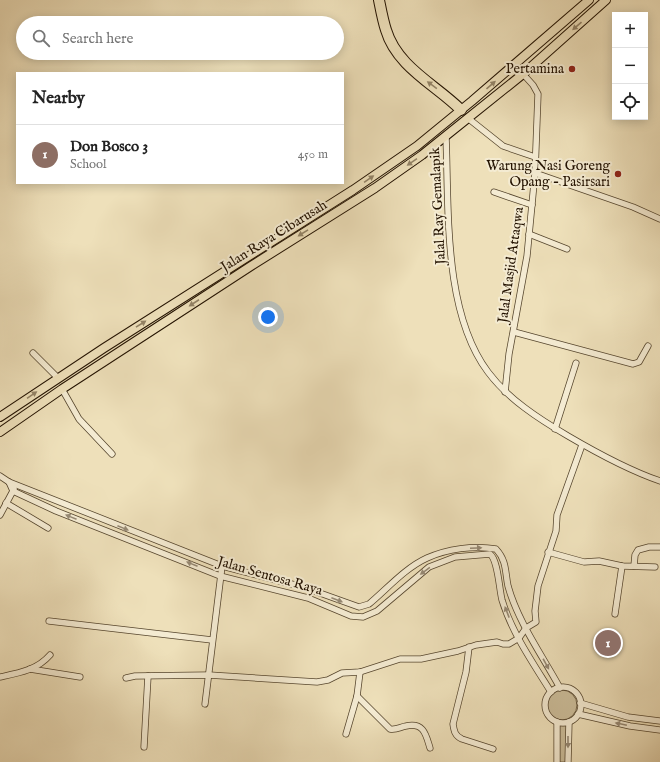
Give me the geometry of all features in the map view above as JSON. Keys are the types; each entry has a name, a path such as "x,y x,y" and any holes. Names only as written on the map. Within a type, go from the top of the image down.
{"highway":[{"path":"379,0 386,31 400,56 410,67 446,95 461,110"}],"main road":[{"name":"Jalan Raya Cibarusah","path":"0,417 58,378 353,190 438,129 589,0"},
{"name":"Jalan Raya Cibarusah","path":"0,432 62,389 251,266 375,188 446,138 523,74 606,0"},
{"path":"438,129 446,138"}],"street":[{"name":"Jalal Masjid Attaqwa","path":"505,392 509,354 514,332 529,234 535,173 538,94 536,88 523,74"},
{"path":"469,119 503,146 535,156"},
{"name":"Jalal Ray Gemalapik","path":"446,138 449,242 458,294 466,329 476,353 488,373 505,392 555,429 582,445 660,481"},
{"path":"535,173 633,208 660,220"},
{"path":"494,192 532,205"},
{"path":"529,234 567,249"},
{"path":"514,332 634,364 642,359 648,346"},
{"path":"33,353 58,378"},
{"path":"555,429 576,363"},
{"path":"62,389 80,419 112,454"},
{"path":"126,678 148,676 209,675 312,682 328,680 342,673 360,672 400,659 421,659 458,651 469,647 497,642 506,644 519,638 526,628 536,622 535,598 548,552 556,531 557,515 582,445"},
{"name":"Jalan Sentosa Raya","path":"0,476 9,482 137,534 222,566 303,587 360,607 369,604 426,559 455,550 496,549 503,558 512,600 560,688"},
{"path":"9,482 13,491"},
{"path":"0,515 17,484"},
{"name":"Jalan Sentosa Raya","path":"13,491 56,511 220,576 308,598 351,616 363,617 377,611 429,567 455,557 490,554 495,559 502,601 519,638 551,692"},
{"path":"6,503 48,528"},
{"path":"634,566 635,555 638,550 649,547 660,547"},
{"path":"548,552 584,562 599,561 622,566 654,567"},
{"path":"205,704 222,566"},
{"path":"614,614 622,566"},
{"path":"49,620 212,640"},
{"path":"469,647 468,663 453,724 454,730 458,737 462,739 494,749"},
{"path":"0,676 30,669 42,664 50,655"},
{"path":"30,669 80,677"},
{"path":"346,734 357,696 360,672"},
{"path":"144,747 148,676"},
{"path":"560,688 570,689 575,692 580,703 578,714 569,722 557,722 548,716 546,711 546,700 551,692 560,688"},
{"path":"357,696 390,729 415,726 426,732 430,748"},
{"path":"580,703 628,717 660,721"},
{"path":"578,714 630,726 660,730"},
{"path":"557,722 557,762"},
{"path":"568,762 569,722"}],"shaded area":[{"path":"562,690 568,691 576,699 576,711 568,719 562,720 556,719 548,711 547,705 548,699 556,691"},
{"path":"559,723 567,723 567,762 558,762"}],"place":[{"name":"Pertamina","path":"572,69"},
{"name":"Warung Nasi Goreng Opang - Pasirsari","path":"618,174"},
{"name":"Don Bosco 3","path":"608,643"}]}
